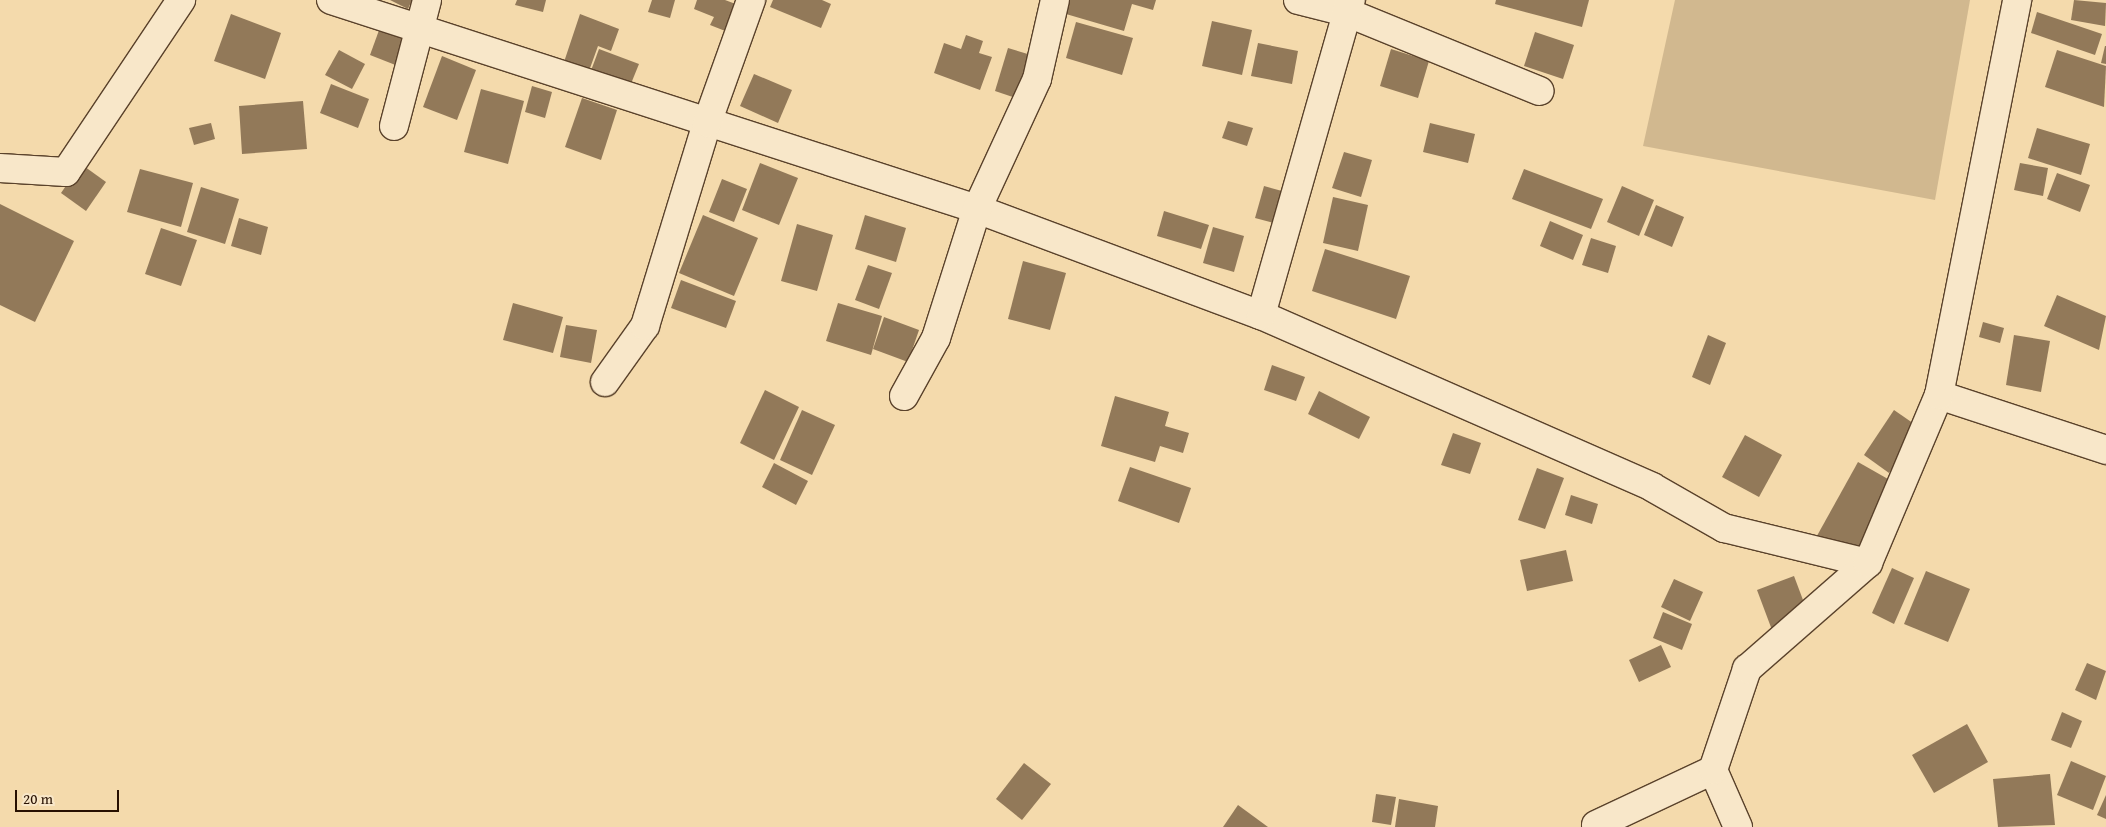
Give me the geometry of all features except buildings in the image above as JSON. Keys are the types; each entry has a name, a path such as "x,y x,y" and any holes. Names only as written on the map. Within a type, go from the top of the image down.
{"street":[{"path":"0,168 66,172 181,0"},
{"path":"332,0 423,12 707,123 978,209 1261,315 1652,487 1724,528 1868,564"},
{"path":"605,382 645,326 707,123 751,0"},
{"path":"904,396 936,338 978,209 1037,79 1055,0"},
{"path":"1298,0 1349,6 1540,90"},
{"path":"1738,827 1713,770 1747,669 1868,564 1939,395 2017,0"},
{"path":"1261,315 1349,6"},
{"path":"394,126 423,12"},
{"path":"1939,395 2106,450"},
{"path":"1596,825 1713,770"}],"shaded area":[{"path":"1675,0 1970,0 1935,200 1643,146"}]}
